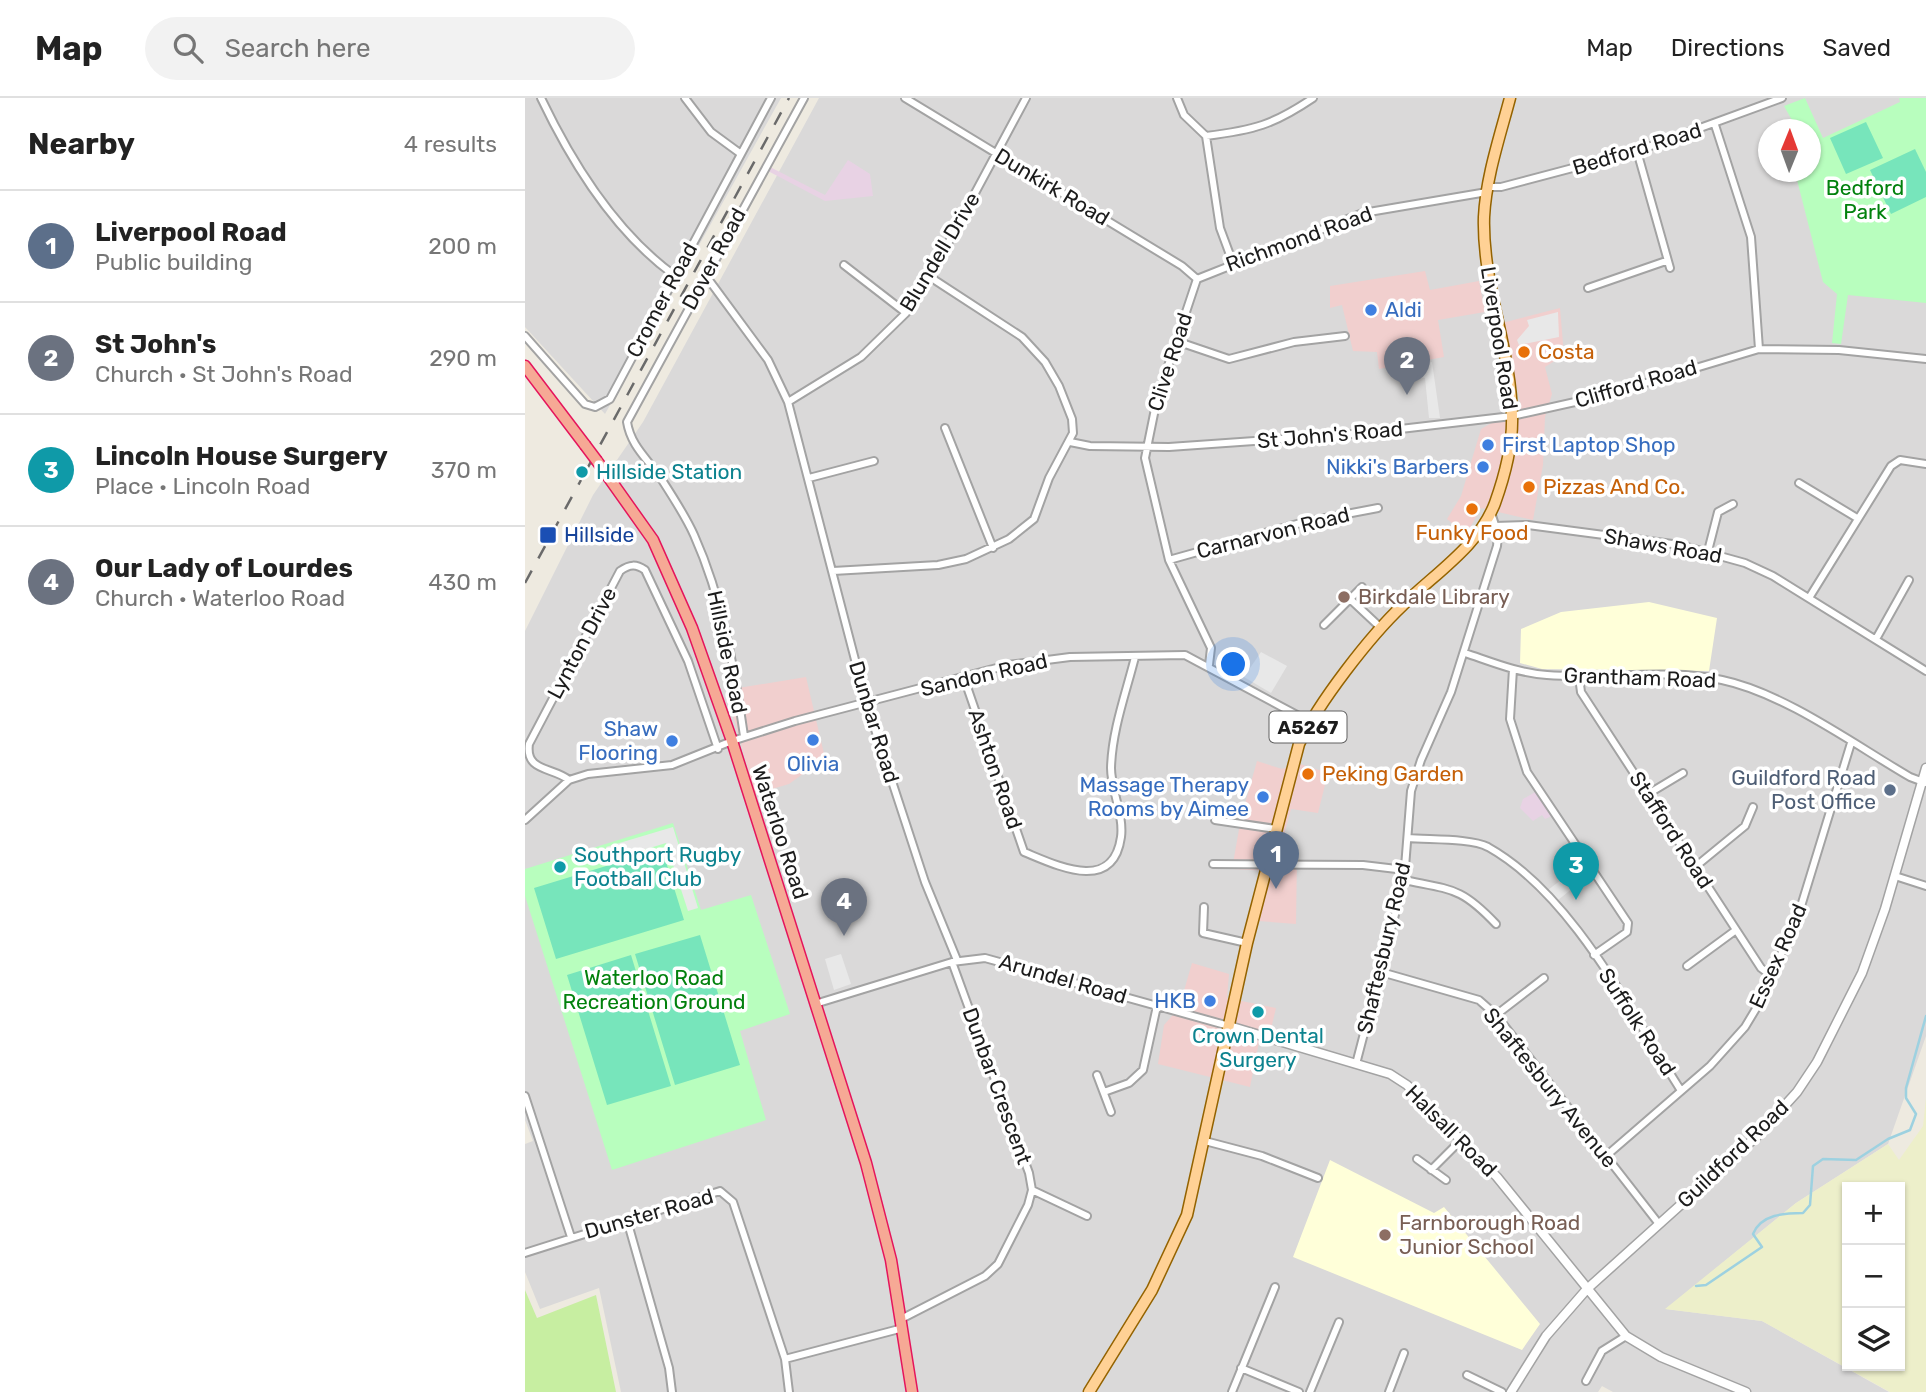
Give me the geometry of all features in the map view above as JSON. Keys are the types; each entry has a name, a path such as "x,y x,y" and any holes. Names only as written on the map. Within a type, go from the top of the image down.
{"highway":[{"name":"Waterloo Road","path":"525,366 653,540 691,628 731,741 866,1163 903,1323 912,1392"}],"main road":[{"name":"Liverpool Road","path":"1089,1392 1152,1290 1187,1215 1247,943 1293,762 1310,722 1381,628 1439,574 1491,512 1510,450 1512,416 1488,272 1484,218 1488,189 1510,98"}],"street":[{"path":"541,98 581,174 637,240 674,275"},
{"path":"685,98 711,132 741,154"},
{"name":"Cromer Road","path":"525,336 585,404 596,407 610,399 771,98"},
{"name":"Dover Road","path":"627,422 804,98"},
{"name":"Dunkirk Road","path":"905,98 1191,272 1197,279"},
{"name":"Blundell Drive","path":"788,401 861,357 906,313 930,277 1026,98"},
{"path":"1177,98 1184,115 1206,136 1220,229 1233,262"},
{"path":"1206,136 1253,130 1283,118 1313,98"},
{"name":"Bedford Road","path":"1488,189 1637,151 1715,125 1782,98"},
{"path":"1715,125 1751,237 1759,349"},
{"path":"1637,151 1670,268"},
{"name":"Richmond Road","path":"1197,279 1233,262 1363,213 1488,189"},
{"path":"1596,298 1591,288 1666,261"},
{"path":"844,265 906,313"},
{"name":"Dunbar Road","path":"706,276 768,360 788,401 866,702 954,961"},
{"path":"833,571 938,565 966,559 993,548 1034,519 1049,478 1070,442 1072,419 1059,386 1045,362 1022,337 930,277"},
{"name":"Clive Road","path":"1197,279 1157,399 1145,467 1168,560 1211,648 1209,665"},
{"path":"1176,341 1229,359 1294,342 1345,336"},
{"name":"Clifford Road","path":"1512,416 1602,396 1759,349 1839,350 1926,359"},
{"name":"St John's Road","path":"1070,442 1090,446 1147,446 1366,433 1512,416"},
{"name":"Hillside Road","path":"627,422 630,439 661,479 694,534 721,606 736,673 744,736"},
{"path":"945,428 993,548"},
{"path":"1809,598 1891,467 1900,460 1926,464"},
{"path":"809,478 874,461"},
{"path":"1799,483 1857,518"},
{"path":"1709,551 1718,512 1733,504"},
{"name":"Carnarvon Road","path":"1168,560 1304,522 1378,508"},
{"name":"Shaftesbury Road","path":"1356,1064 1404,880 1414,780 1465,653 1497,547 1491,512"},
{"name":"Shaws Road","path":"1495,526 1528,525 1709,551 1773,576 1926,671"},
{"name":"Lynton Drive","path":"569,780 559,772 536,768 526,754 620,571 627,565 637,565 645,570 688,661 718,749"},
{"path":"1876,639 1909,580"},
{"path":"1324,625 1362,587"},
{"path":"1350,599 1381,628"},
{"name":"Grantham Road","path":"1465,653 1513,669 1579,677 1682,676 1722,680 1761,691 1923,782"},
{"name":"Sandon Road","path":"569,780 588,774 672,765 718,749 744,736 866,702 1009,665 1070,657 1185,655 1209,665 1310,722"},
{"name":"Ashton Road","path":"964,678 1024,852 1075,872 1090,871 1104,866 1114,857 1121,836 1111,772 1112,749 1135,657"},
{"path":"1513,669 1510,719 1527,772 1628,923 1627,932 1594,955"},
{"name":"Stafford Road","path":"1579,677 1581,692 1761,968 1773,977"},
{"name":"Essex Road","path":"1606,1156 1680,1089 1710,1066 1745,1027 1773,977 1798,916 1851,743"},
{"name":"Guildford Road","path":"1511,1392 1546,1336 1587,1289 1756,1138 1797,1092 1817,1062 1862,973 1895,876 1926,768"},
{"path":"1648,794 1683,773"},
{"path":"525,820 569,780"},
{"path":"1695,867 1745,827 1753,807"},
{"path":"1215,820 1276,830"},
{"name":"Suffolk Road","path":"1408,838 1488,847 1554,902 1594,955 1680,1089"},
{"path":"1213,864 1363,864 1405,870"},
{"path":"1895,876 1926,886"},
{"path":"1404,880 1457,891 1473,900 1496,924"},
{"path":"1204,907 1203,933 1247,943"},
{"path":"1687,966 1736,930"},
{"name":"Arundel Road","path":"815,1004 954,961 985,958 1229,1026"},
{"name":"Dunbar Crescent","path":"785,1359 903,1323 992,1270 1028,1205 1032,1190 1030,1174 954,961"},
{"name":"Shaftesbury Avenue","path":"1381,972 1479,1000 1496,1015 1658,1224"},
{"path":"1496,1015 1544,978"},
{"path":"1104,1092 1129,1083 1143,1070 1157,1006"},
{"name":"Halsall Road","path":"1229,1026 1390,1074 1407,1085 1497,1177 1626,1336 1661,1357 1746,1392"},
{"path":"1097,1075 1111,1112"},
{"path":"525,1096 571,1237"},
{"path":"1431,1170 1461,1139"},
{"path":"1205,1141 1262,1156 1318,1178"},
{"path":"1417,1160 1446,1180"},
{"path":"1032,1190 1087,1216"},
{"name":"Dunster Road","path":"525,1253 713,1192 727,1196 733,1202 785,1359"},
{"path":"627,1220 669,1367 672,1392"},
{"path":"1232,1392 1275,1287"},
{"path":"1310,1392 1339,1322"},
{"path":"1586,1381 1602,1351 1626,1336"},
{"path":"1389,1392 1404,1353"},
{"path":"785,1359 789,1392"},
{"path":"1241,1368 1299,1392"},
{"path":"1467,1375 1502,1392"}],"shaded area":[{"path":"525,98 781,98 605,414 525,327"},
{"path":"819,98 1926,98 1926,1036 1888,1144 1796,1203 1666,1309 1762,1321 1842,1366 1842,1371 1851,1371 1889,1392 1613,1392 1602,1386 1598,1392 621,1392 599,1288 540,1309 525,1272 525,1144 533,1141 525,1120 525,631 593,495 643,422"},
{"path":"848,160 870,174 873,196 825,201 768,171 770,167 825,195"},
{"path":"1425,271 1430,290 1479,281 1485,312 1438,320 1444,357 1379,369 1377,352 1353,351 1342,305 1330,308 1330,286"},
{"path":"1560,308 1564,355 1545,367 1552,394 1545,417 1543,465 1533,520 1481,508 1466,535 1447,519 1461,496 1481,429 1521,406 1502,323"},
{"path":"1558,312 1559,337 1519,345 1517,340 1529,326 1527,320"},
{"path":"1432,362 1440,418 1429,418 1425,378 1419,377 1418,365"},
{"path":"1649,602 1717,618 1709,671 1542,669 1520,663 1521,629 1561,612"},
{"path":"1261,652 1287,666 1271,693 1244,677"},
{"path":"806,677 825,758 789,784 755,794 726,690"},
{"path":"1257,761 1282,769 1297,763 1328,773 1318,813 1291,809 1278,857 1297,857 1296,924 1259,921 1270,871 1232,869 1241,818"},
{"path":"1537,791 1552,816 1545,819 1542,815 1533,821 1520,808 1523,799"},
{"path":"673,827 698,908 688,911 666,843 610,860 606,847"},
{"path":"1578,867 1588,876 1558,900 1548,890"},
{"path":"841,954 851,984 834,990 825,959"},
{"path":"1192,963 1229,974 1227,998 1276,1008 1271,1029 1259,1042 1250,1087 1158,1064 1164,1025 1179,1008"},
{"path":"1926,1098 1926,1392 1890,1392 1852,1371 1905,1371 1905,1182 1842,1182 1842,1365 1762,1321 1665,1309 1796,1203 1888,1144 1899,1160 1923,1126"},
{"name":"Farnborough Road Junior School","path":"1330,1160 1434,1213 1444,1207 1540,1324 1522,1350 1293,1257"}],"green space":[{"name":"Bedford Park","path":"1805,98 1814,119 1791,119 1784,106"},
{"name":"Bedford Park","path":"1899,98 1926,98 1926,303 1848,295 1841,344 1832,343 1837,294 1823,282 1798,182 1821,182 1821,134 1823,138 1900,102"},
{"path":"1866,122 1883,158 1846,174 1830,138"},
{"path":"1915,149 1926,172 1926,197 1891,214 1870,170"},
{"name":"Waterloo Road Recreation Ground","path":"673,823 701,910 751,895 790,1014 740,1031 766,1120 612,1170 525,896 525,869"},
{"path":"662,849 684,920 556,959 534,888"},
{"path":"700,935 740,1065 675,1085 635,954"},
{"path":"631,955 671,1086 607,1105 567,975"},
{"path":"525,1290 537,1318 596,1295 616,1392 525,1392"}],"waterway":[{"path":"1696,1286 1706,1285 1762,1247 1753,1234 1762,1222 1781,1214 1803,1213 1810,1205 1813,1166 1823,1159 1856,1160 1888,1139 1910,1130 1916,1114 1906,1098 1906,1088 1926,1016"}],"railway":[{"path":"587,469 789,98"},
{"path":"525,583 581,480"}],"place":[{"name":"Aldi","path":"1371,310"},
{"name":"Costa","path":"1524,352"},
{"name":"St John's","path":"1407,395"},
{"name":"First Laptop Shop","path":"1488,445"},
{"name":"Nikki's Barbers","path":"1483,467"},
{"name":"Hillside Station","path":"582,472"},
{"name":"Pizzas And Co.","path":"1529,487"},
{"name":"Funky Food","path":"1472,509"},
{"name":"Hillside","path":"548,535"},
{"name":"Birkdale Library","path":"1344,597"},
{"name":"Olivia","path":"813,740"},
{"name":"Shaw Flooring","path":"672,741"},
{"name":"Peking Garden","path":"1308,774"},
{"name":"Guildford Road Post Office","path":"1890,790"},
{"name":"Massage Therapy Rooms by Aimee","path":"1263,797"},
{"name":"Southport Rugby Football Club","path":"560,867"},
{"name":"Liverpool Road","path":"1276,889"},
{"name":"Lincoln House Surgery","path":"1576,900"},
{"name":"Our Lady of Lourdes","path":"844,936"},
{"name":"HKB","path":"1210,1001"},
{"name":"Crown Dental Surgery","path":"1258,1012"},
{"name":"Farnborough Road Junior School","path":"1385,1235"}]}
